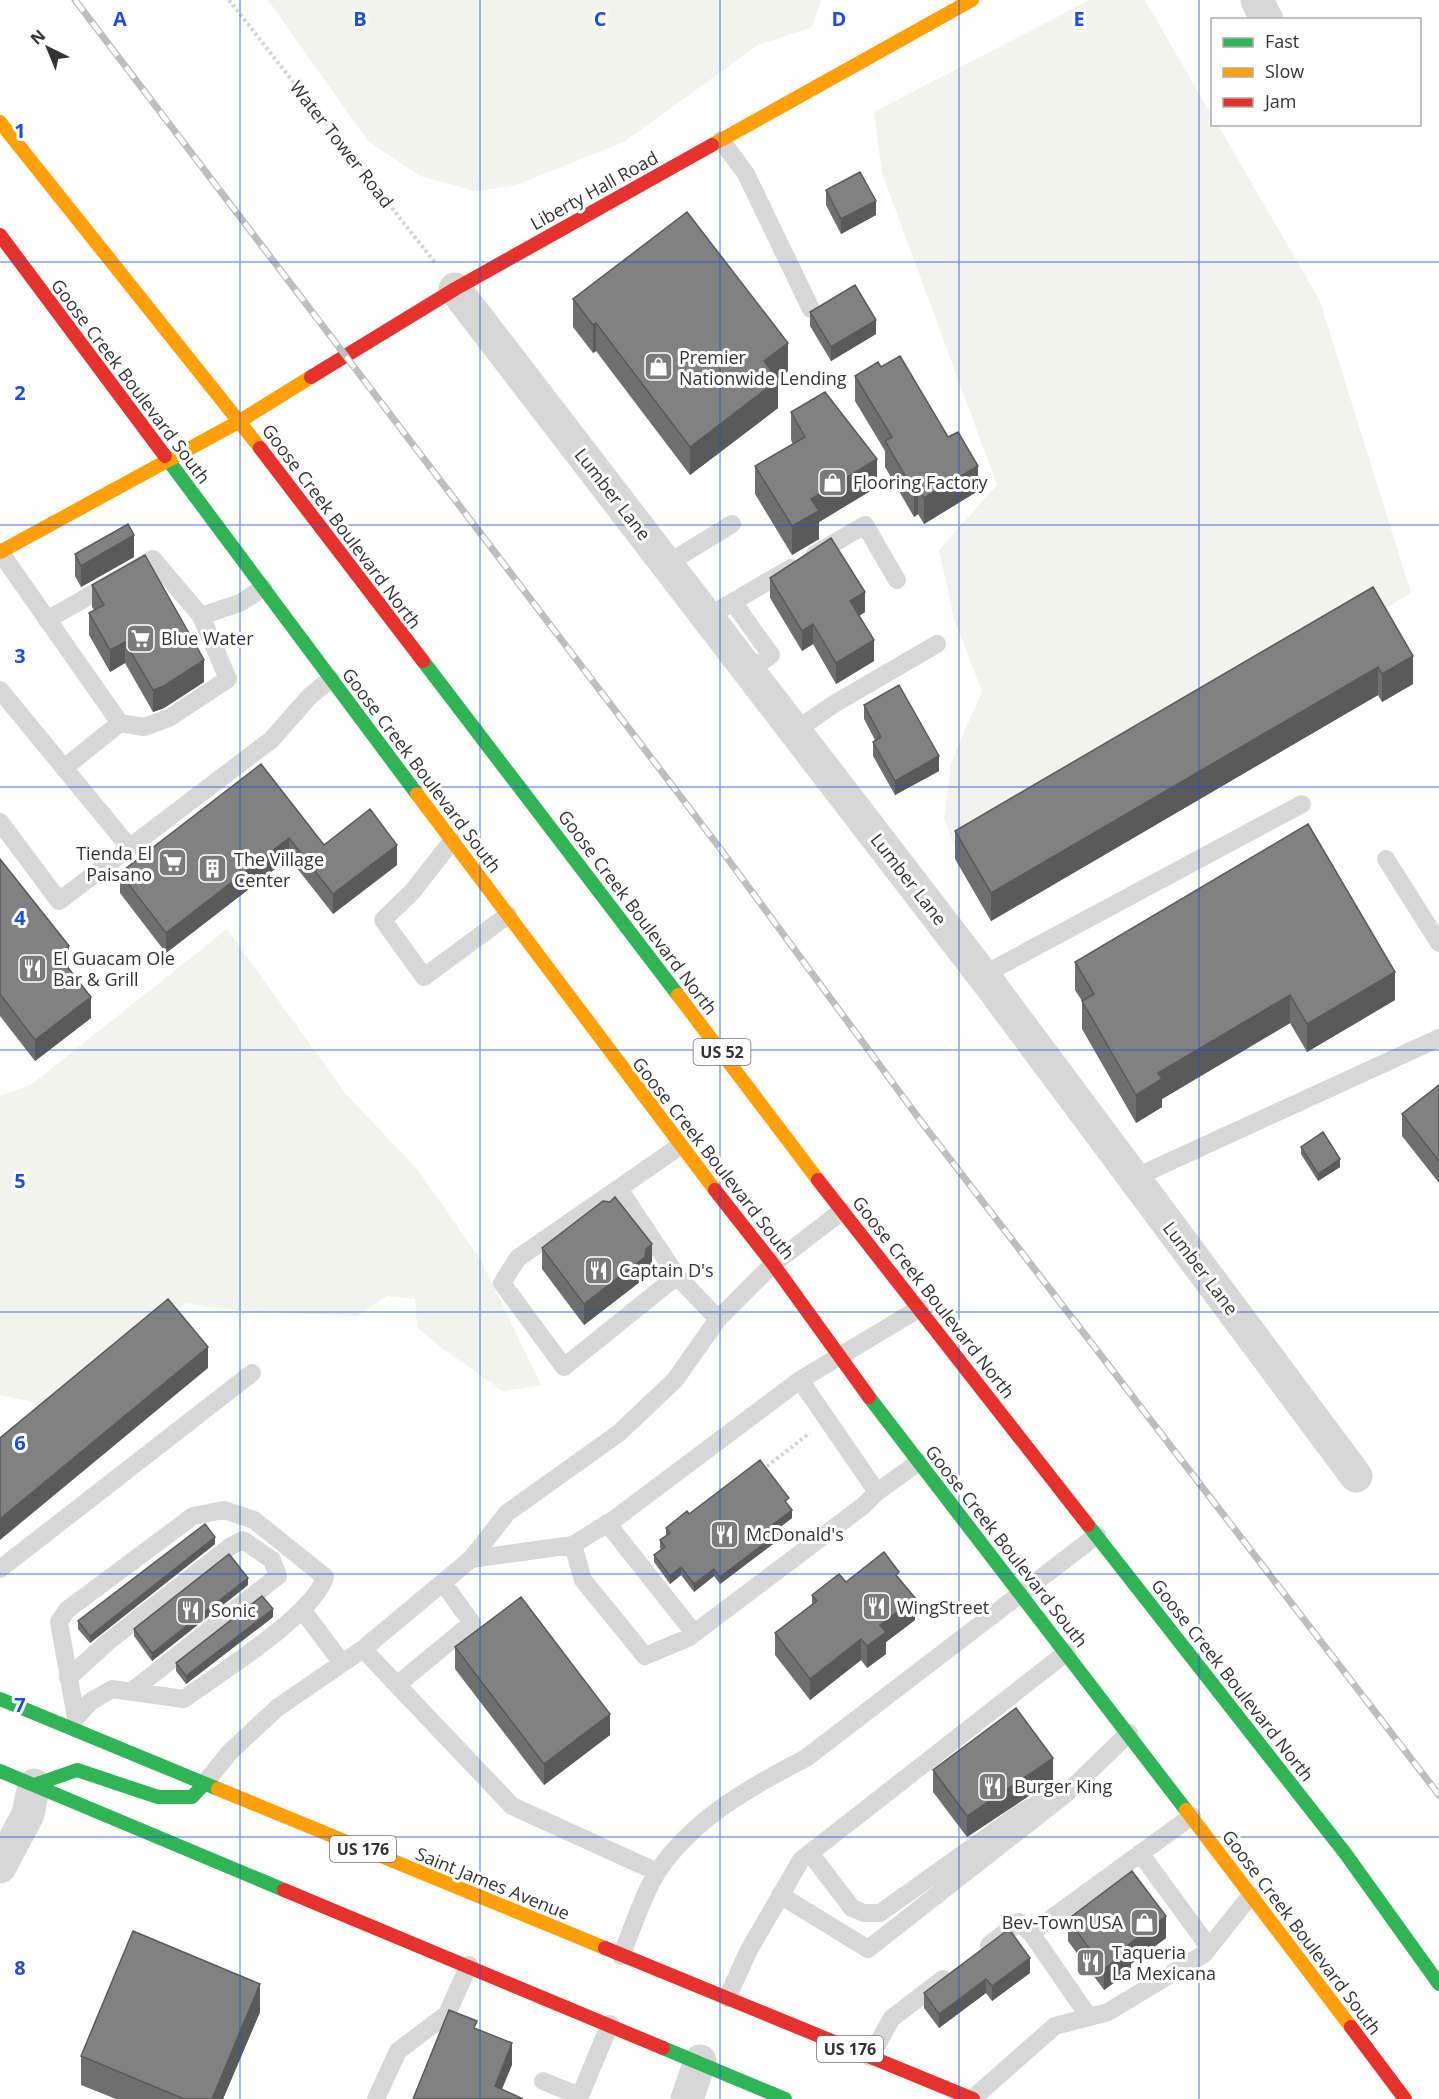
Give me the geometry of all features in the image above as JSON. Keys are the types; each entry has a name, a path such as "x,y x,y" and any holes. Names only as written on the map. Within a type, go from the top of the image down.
{"main road":[{"name":"Liberty Hall Road","path":"0,552 240,421 455,289 972,0"},
{"name":"Goose Creek Boulevard North","path":"0,122 240,421 842,1211 1345,1853 1439,1984"},
{"name":"Goose Creek Boulevard South","path":"0,235 680,1146 773,1264 838,1357 1023,1594 1406,2099"},
{"name":"Saint James Avenue","path":"0,1699 74,1724 204,1784 972,2099"},
{"path":"34,1785 76,1770 158,1797 192,1797 204,1784"},
{"path":"0,1771 700,2061 786,2099"},
{"path":"1350,2025 1379,2088"}],"street":[{"path":"1257,0 1266,18"},
{"name":"Lumber Lane","path":"455,289 667,564 720,610 749,671 983,975 1356,1476"},
{"path":"0,1867 28,1814 34,1785"},
{"path":"687,2099 700,2061"}],"lane":[{"path":"721,140 746,174 811,309"},
{"path":"667,564 732,524"},
{"path":"720,610 865,525 897,580"},
{"path":"0,552 120,723 144,727 169,718 228,679 201,616 153,559 48,620"},
{"path":"201,616 240,603 263,588"},
{"path":"795,731 834,704 937,644"},
{"path":"0,822 59,901 271,740 310,696 331,679"},
{"path":"0,690 130,848"},
{"path":"64,768 120,723"},
{"path":"983,975 1302,804"},
{"path":"452,841 412,892 383,920 424,977 508,915"},
{"path":"1386,859 1439,943"},
{"path":"1134,1178 1439,1038"},
{"path":"677,1276 564,1368 502,1283 518,1258 680,1146"},
{"path":"619,1189 677,1276 718,1319"},
{"path":"204,1784 230,1752 278,1708 363,1649 471,1559 507,1513 619,1433 675,1380 718,1319 773,1264 842,1211"},
{"path":"471,1559 573,1545 607,1523 800,1380 920,1308"},
{"path":"0,1569 252,1373"},
{"path":"800,1380 877,1492"},
{"path":"573,1545 583,1580 645,1656 694,1633 863,1506 877,1492 920,1462"},
{"path":"224,1510 254,1520 325,1577 321,1589 303,1611 184,1699 112,1689 90,1702 74,1724 59,1622 67,1610 192,1516 224,1510"},
{"path":"607,1523 694,1633"},
{"path":"621,1956 657,1872 699,1824 752,1786 806,1758 1023,1594 1097,1535"},
{"path":"68,1678 110,1641 231,1546 243,1540 272,1560 278,1576 132,1691"},
{"path":"397,1685 472,1623 443,1583"},
{"path":"303,1611 342,1663"},
{"path":"363,1649 512,1806 657,1872"},
{"path":"727,1998 749,1950 801,1860 1067,1652"},
{"path":"780,1895 868,1950 1076,1784 1128,1733"},
{"path":"810,1853 852,1908 864,1913 880,1913 1019,1814 1076,1784"},
{"path":"1031,1933 1192,1816"},
{"path":"1140,1853 1209,1947"},
{"path":"972,2099 1054,2026 1108,2012 1204,1954 1251,1895"},
{"path":"974,1956 1019,1922 1031,1933 1089,2017"},
{"path":"376,2099 398,2051 447,2014 468,1965"},
{"path":"870,2057 892,2018 956,1970"},
{"path":"543,2081 584,2097 610,2024"}],"path":[{"name":"Water Tower Road","path":"230,0 455,289"},
{"path":"762,1470 827,1420"}],"shaded area":[{"path":"268,0 821,0 812,27 758,45 624,142 516,185 475,191 420,176 368,141"},
{"path":"1090,0 1145,0 1211,114 1211,126 1219,126 1320,301 1411,593 960,860 944,819 951,763 982,691 954,619 939,550 997,485 882,173 874,112"},
{"path":"227,929 345,1093 417,1169 482,1262 541,1385 503,1391 443,1349 417,1327 415,1299 387,1296 357,1316 241,1311 186,1303 58,1407 0,1395 0,1096 32,1084"}],"building":[{"path":"860,172 876,201 841,219 826,190"},
{"path":"687,212 788,343 764,361 778,380 690,447 596,323 593,325 573,299"},
{"path":"855,285 876,320 831,347 810,312"},
{"path":"900,356 948,437 958,432 978,466 924,498 918,488 914,491 885,441 892,437 855,376 878,362 881,367"},
{"path":"825,392 877,459 811,499 819,511 792,526 755,466 805,437 791,412"},
{"path":"128,524 134,535 81,566 75,554"},
{"path":"831,538 865,592 850,601 874,640 836,663 813,624 802,631 770,578"},
{"path":"145,555 204,660 164,686 153,690 125,642 110,650 89,613 104,605 92,585"},
{"path":"1373,587 1413,656 1382,674 1378,667 991,893 955,831"},
{"path":"899,685 939,756 895,781 873,742 881,737 864,705"},
{"path":"261,764 324,845 370,809 397,845 333,894 289,838 166,933 120,873"},
{"path":"1308,824 1395,972 1307,1024 1290,995 1158,1073 1162,1079 1136,1095 1082,1001 1094,994 1075,962"},
{"path":"0,859 69,946 58,955 91,997 35,1040 0,994"},
{"path":"1439,1085 1439,1161 1402,1114"},
{"path":"1323,1132 1340,1159 1318,1174 1301,1147"},
{"path":"615,1197 652,1244 646,1249 645,1257 584,1304 542,1248 603,1201 610,1202"},
{"path":"168,1299 208,1347 0,1519 0,1438"},
{"path":"760,1460 789,1498 785,1501 792,1510 771,1526 777,1534 720,1577 714,1569 694,1584 681,1567 670,1576 654,1555 665,1547 660,1540 670,1533 666,1528 687,1511 689,1514"},
{"path":"205,1524 215,1537 90,1636 78,1621"},
{"path":"884,1552 899,1572 896,1575 915,1598 880,1625 886,1632 867,1646 861,1639 810,1679 775,1633 817,1601 812,1595 839,1574 846,1582"},
{"path":"229,1554 248,1578 152,1653 134,1629"},
{"path":"262,1596 273,1609 186,1676 176,1663"},
{"path":"521,1597 610,1714 544,1764 455,1647"},
{"path":"1016,1708 1053,1758 967,1816 933,1770"},
{"path":"1132,1871 1166,1916 1128,1945 1131,1948 1104,1969 1068,1919"},
{"path":"1009,1929 1030,1958 992,1986 986,1979 939,2014 924,1993"},
{"path":"133,1931 260,1984 212,2099 184,2099 81,2056"},
{"path":"449,2010 477,2021 474,2028 512,2043 495,2086 523,2099 413,2099"}],"railway":[{"path":"75,0 719,847 923,1124 1439,1795"}],"traffic: fast":[{"path":"165,456 417,794"},
{"path":"423,661 678,995"},
{"path":"869,1397 1186,1810"},
{"path":"1088,1525 1345,1853 1439,1984"},
{"path":"0,1699 218,1789"},
{"path":"34,1785 77,1770 158,1797 192,1797 204,1784"},
{"path":"0,1771 284,1890"},
{"path":"663,2048 785,2099"}],"traffic: slow":[{"path":"712,145 972,0"},
{"path":"0,122 260,448"},
{"path":"0,552 240,421 311,377"},
{"path":"417,794 715,1190"},
{"path":"678,995 818,1180"},
{"path":"218,1789 605,1948"},
{"path":"1186,1810 1351,2027"}],"traffic: jam":[{"path":"311,377 455,289 712,145"},
{"path":"0,235 165,456"},
{"path":"260,448 423,661"},
{"path":"818,1180 1088,1525"},
{"path":"715,1190 773,1264 869,1397"},
{"path":"284,1890 663,2048"},
{"path":"605,1948 973,2099"},
{"path":"1351,2027 1405,2099"}],"place":[{"name":"Premier Nationwide Lending","path":"658,367"},
{"name":"Flooring Factory","path":"832,482"},
{"name":"Blue Water","path":"140,638"},
{"name":"Tienda El Paisano","path":"173,863"},
{"name":"The Village Center","path":"213,869"},
{"name":"El Guacam Ole Bar & Grill","path":"32,968"},
{"name":"Captain D's","path":"598,1270"},
{"name":"McDonald's","path":"725,1534"},
{"name":"WingStreet","path":"876,1607"},
{"name":"Sonic","path":"190,1610"},
{"name":"Burger King","path":"993,1786"},
{"name":"Bev-Town USA","path":"1144,1922"},
{"name":"Taqueria La Mexicana","path":"1091,1962"}]}
